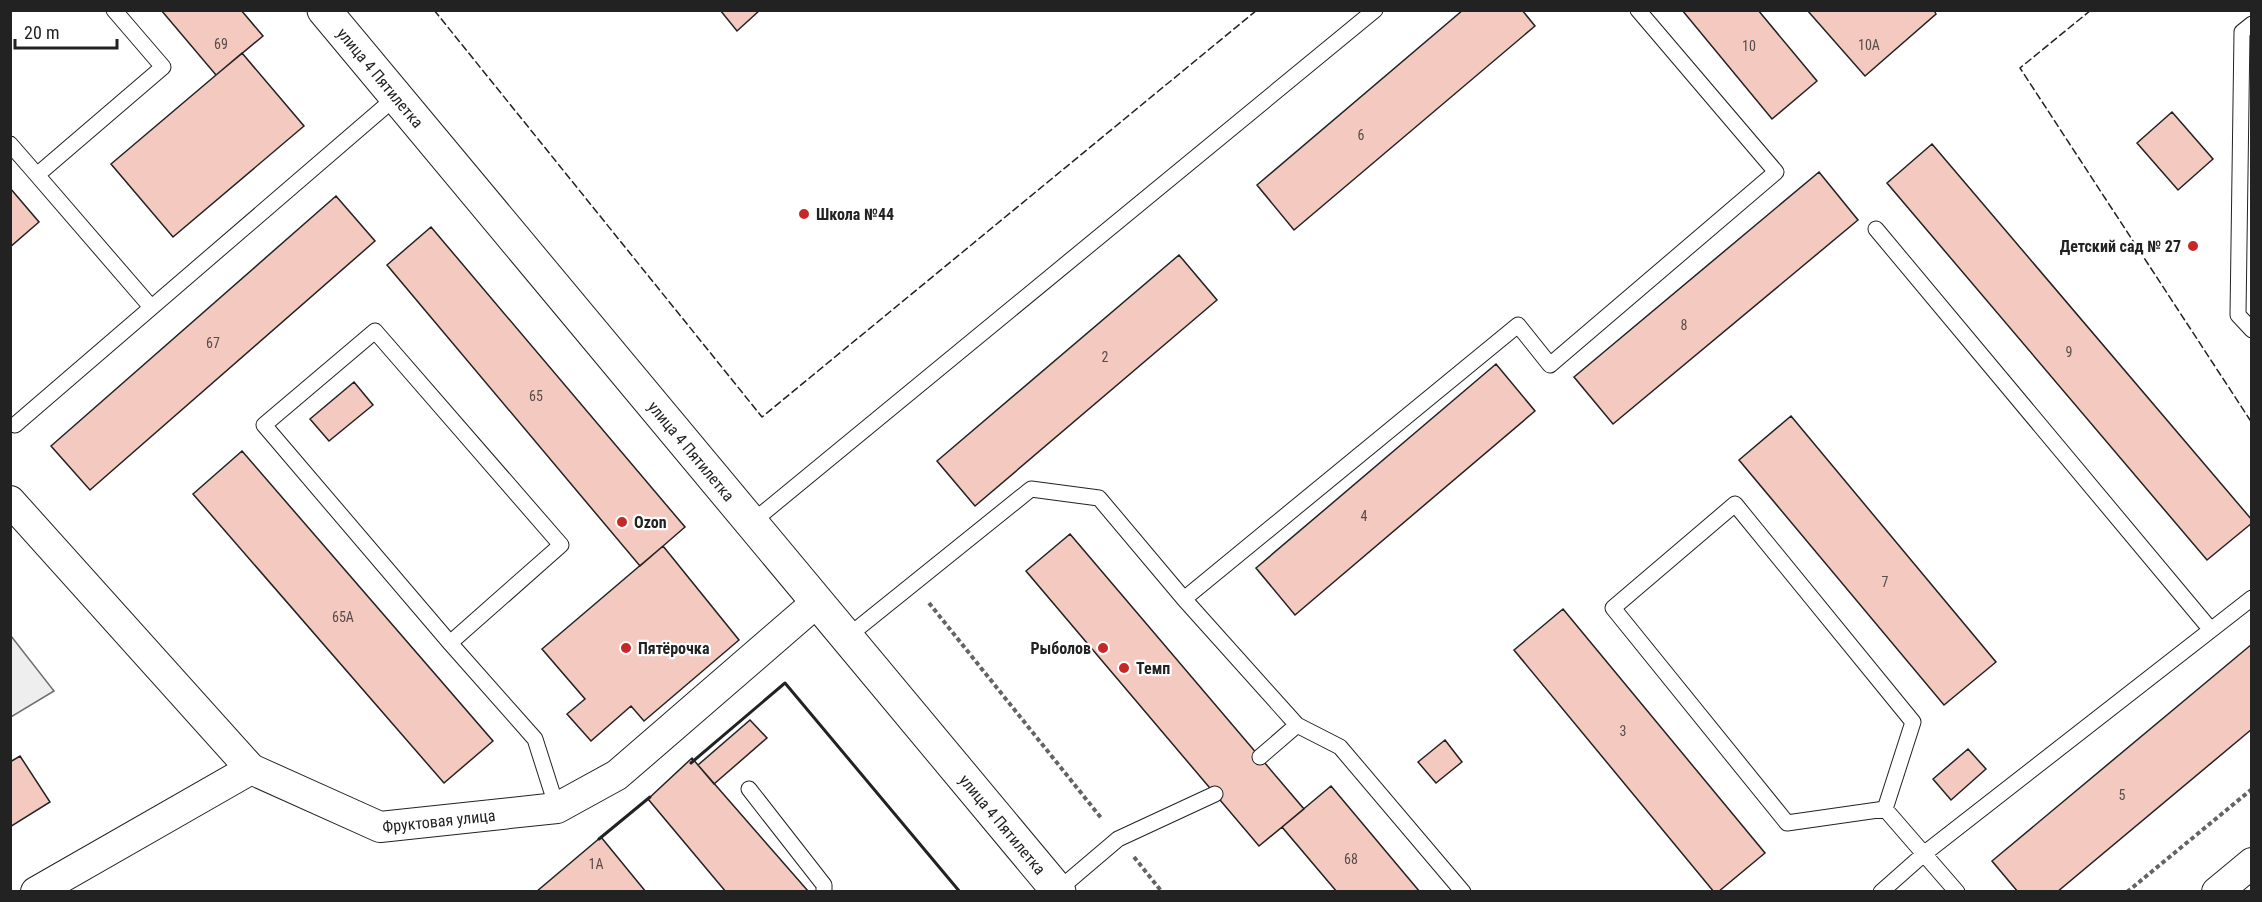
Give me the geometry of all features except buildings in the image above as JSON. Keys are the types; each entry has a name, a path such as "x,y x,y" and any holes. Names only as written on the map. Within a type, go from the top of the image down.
{"main road":[{"name":"улица 4 Пятилетка","path":"324,10 1058,891"}],"street":[{"name":"Фруктовая улица","path":"10,501 251,769 380,827 557,808 617,775 817,602"},
{"path":"36,891 251,769"},
{"path":"2217,891 2252,863"}],"lane":[{"path":"37,175 163,67 114,10"},
{"path":"751,523 1374,10"},
{"path":"1184,599 1518,326 1550,365 1776,172 1638,10"},
{"path":"2252,24 2242,32 2238,315 2252,330"},
{"path":"15,425 396,97"},
{"path":"10,144 151,307"},
{"path":"1876,229 2211,630"},
{"path":"2238,315 2252,303"},
{"path":"450,643 561,545 375,331 264,425 450,643 536,739 557,808"},
{"path":"847,637 1031,489 1099,498 1184,599 1297,725 1340,747 1463,891"},
{"path":"1735,504 1912,722 1885,809 1787,823 1613,608 1735,504"},
{"path":"1881,891 1925,853 2252,598"},
{"path":"1260,757 1297,725"},
{"path":"749,789 824,885 824,891"},
{"path":"1058,891 1118,839 1215,794"},
{"path":"1885,809 1957,891"}],"path":[{"path":"914,584 1162,891"},
{"path":"2127,891 2252,789"}],"shaded area":[{"path":"11,636 54,691 11,717"}],"fence":[{"path":"434,10 762,417 1257,10"},
{"path":"2091,10 2020,68 2252,423"}],"wall":[{"path":"691,763 785,683 960,892"},
{"path":"599,839 650,797"}],"place":[{"name":"Школа №44","path":"804,214"},
{"name":"Детский сад № 27","path":"2193,246"},
{"name":"Ozon","path":"622,522"},
{"name":"Пятёрочка","path":"626,648"},
{"name":"Рыболов","path":"1103,648"},
{"name":"Темп","path":"1124,668"}]}
